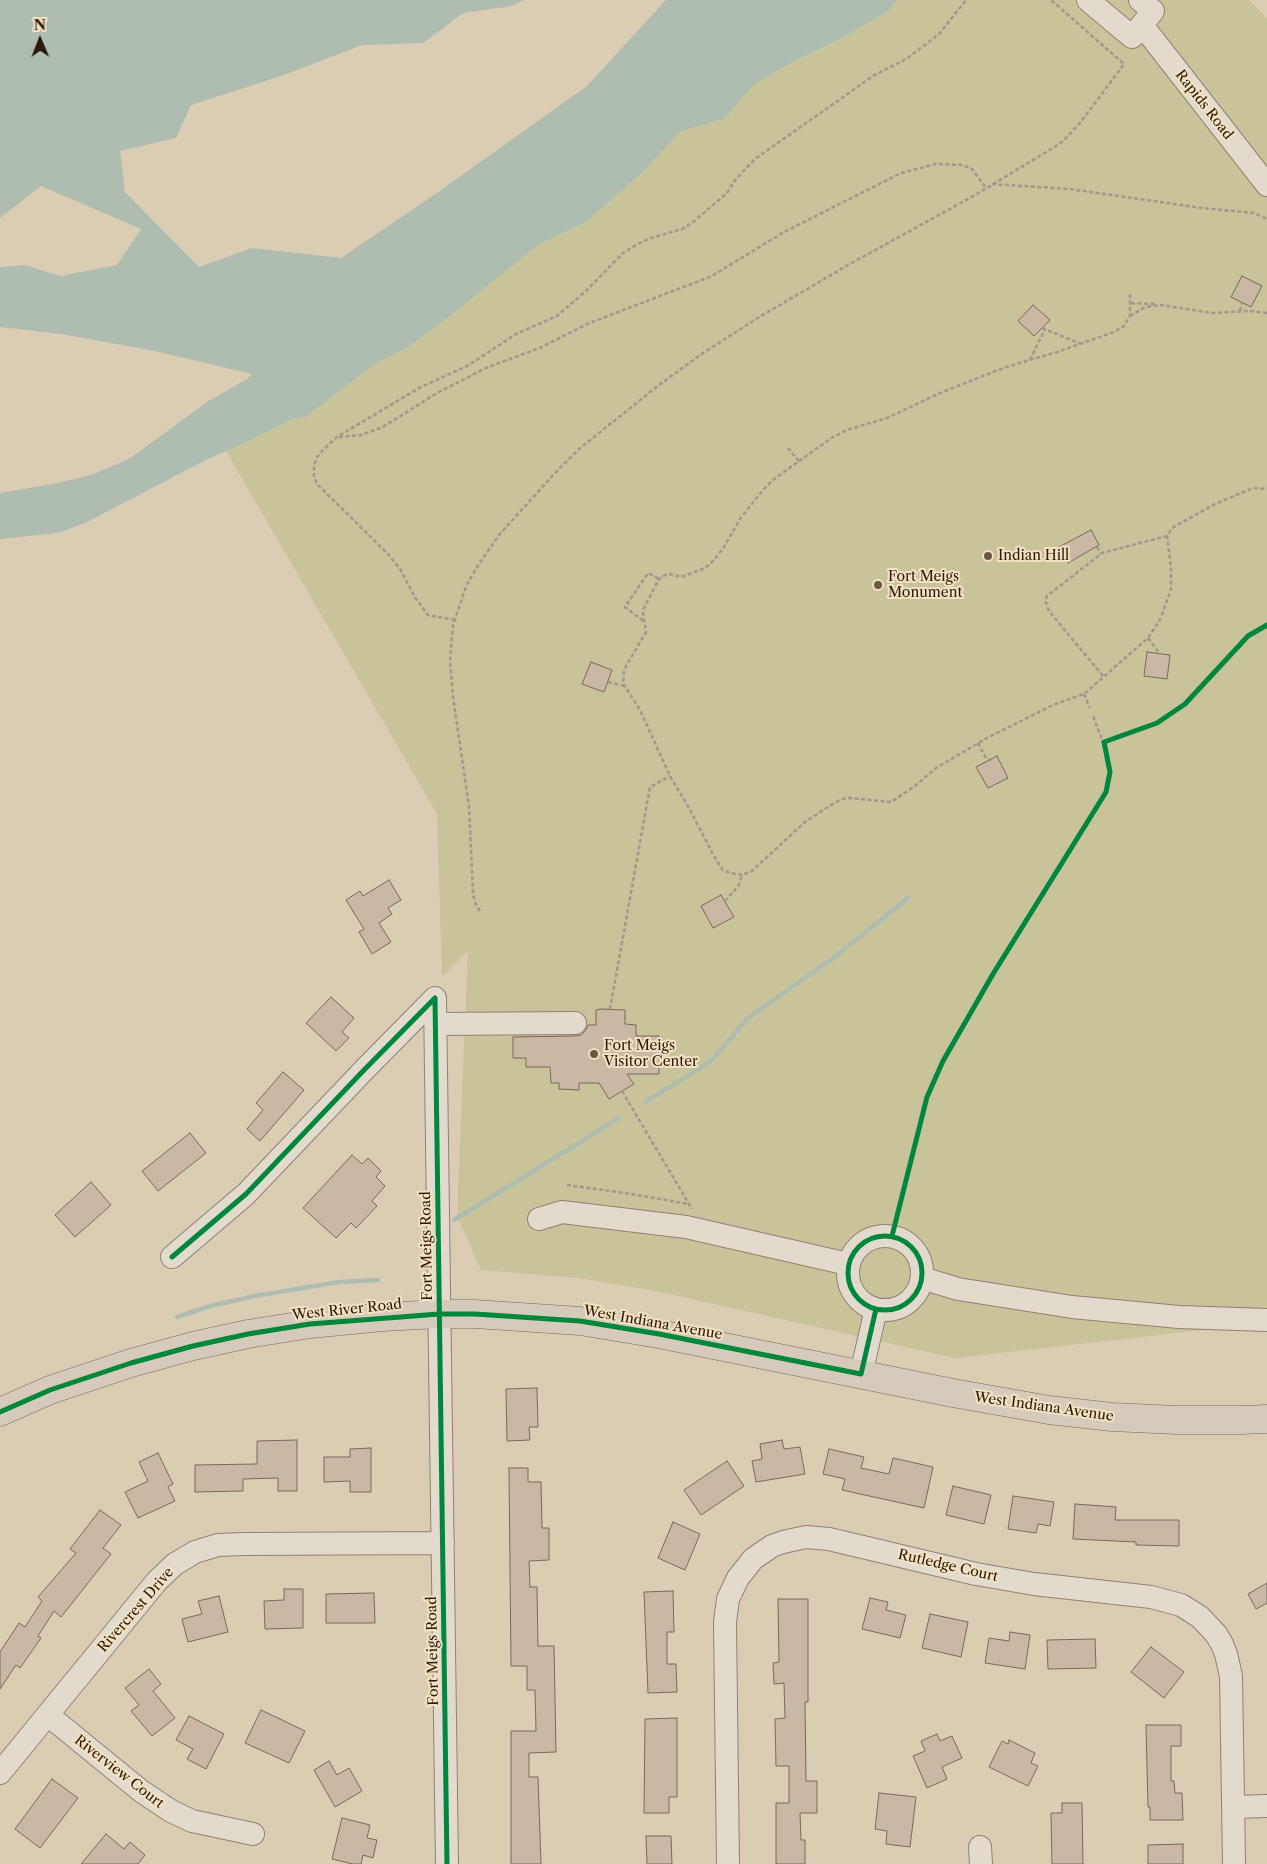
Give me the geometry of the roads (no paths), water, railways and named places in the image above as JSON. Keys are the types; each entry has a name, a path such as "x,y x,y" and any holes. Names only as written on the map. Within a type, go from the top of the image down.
{"main road":[{"name":"West Indiana Avenue","path":"439,1314 475,1314 580,1321 659,1334 1050,1410 1112,1417 1176,1420 1267,1419"},
{"name":"West River Road","path":"0,1412 50,1390 131,1363 193,1346 248,1334 310,1324 439,1314"}],"street":[{"path":"1088,0 1132,37 1153,11 1140,0"},
{"name":"Rapids Road","path":"1142,25 1267,185"},
{"name":"Fort Meigs Road","path":"172,1258 246,1194 365,1069 436,998 447,1864"},
{"path":"436,1024 535,1028 575,1023"},
{"path":"540,1219 562,1212 686,1227 848,1264"},
{"path":"892,1236 912,1247 922,1267 922,1278 918,1290 911,1299 901,1306 890,1310 876,1309 866,1305 857,1298 850,1288 848,1264 860,1245 870,1239 892,1236"},
{"path":"922,1278 958,1289 1072,1307 1179,1317 1267,1320"},
{"path":"861,1374 876,1309"},
{"name":"Rutledge Court","path":"728,1864 725,1622 728,1599 738,1578 762,1552 783,1542 806,1537 830,1539 976,1574 1034,1584 1151,1597 1170,1601 1191,1610 1216,1634 1224,1649 1231,1676 1234,1864"},
{"name":"Rivercrest Drive","path":"0,1773 157,1581 175,1564 195,1552 218,1545 242,1544 443,1543"},
{"name":"Riverview Court","path":"48,1715 141,1791 171,1811 192,1821 253,1834"},
{"path":"1233,1807 1267,1806"}],"waterway":[{"path":"645,1102 710,1062 748,1018 832,959 909,897"},
{"path":"454,1220 619,1118"},
{"path":"177,1317 210,1306 255,1296 339,1282 378,1280"}],"place":[{"name":"Indian Hill","path":"988,556"},
{"name":"Fort Meigs Monument","path":"878,585"},
{"name":"Fort Meigs Visitor Center","path":"594,1054"}]}
